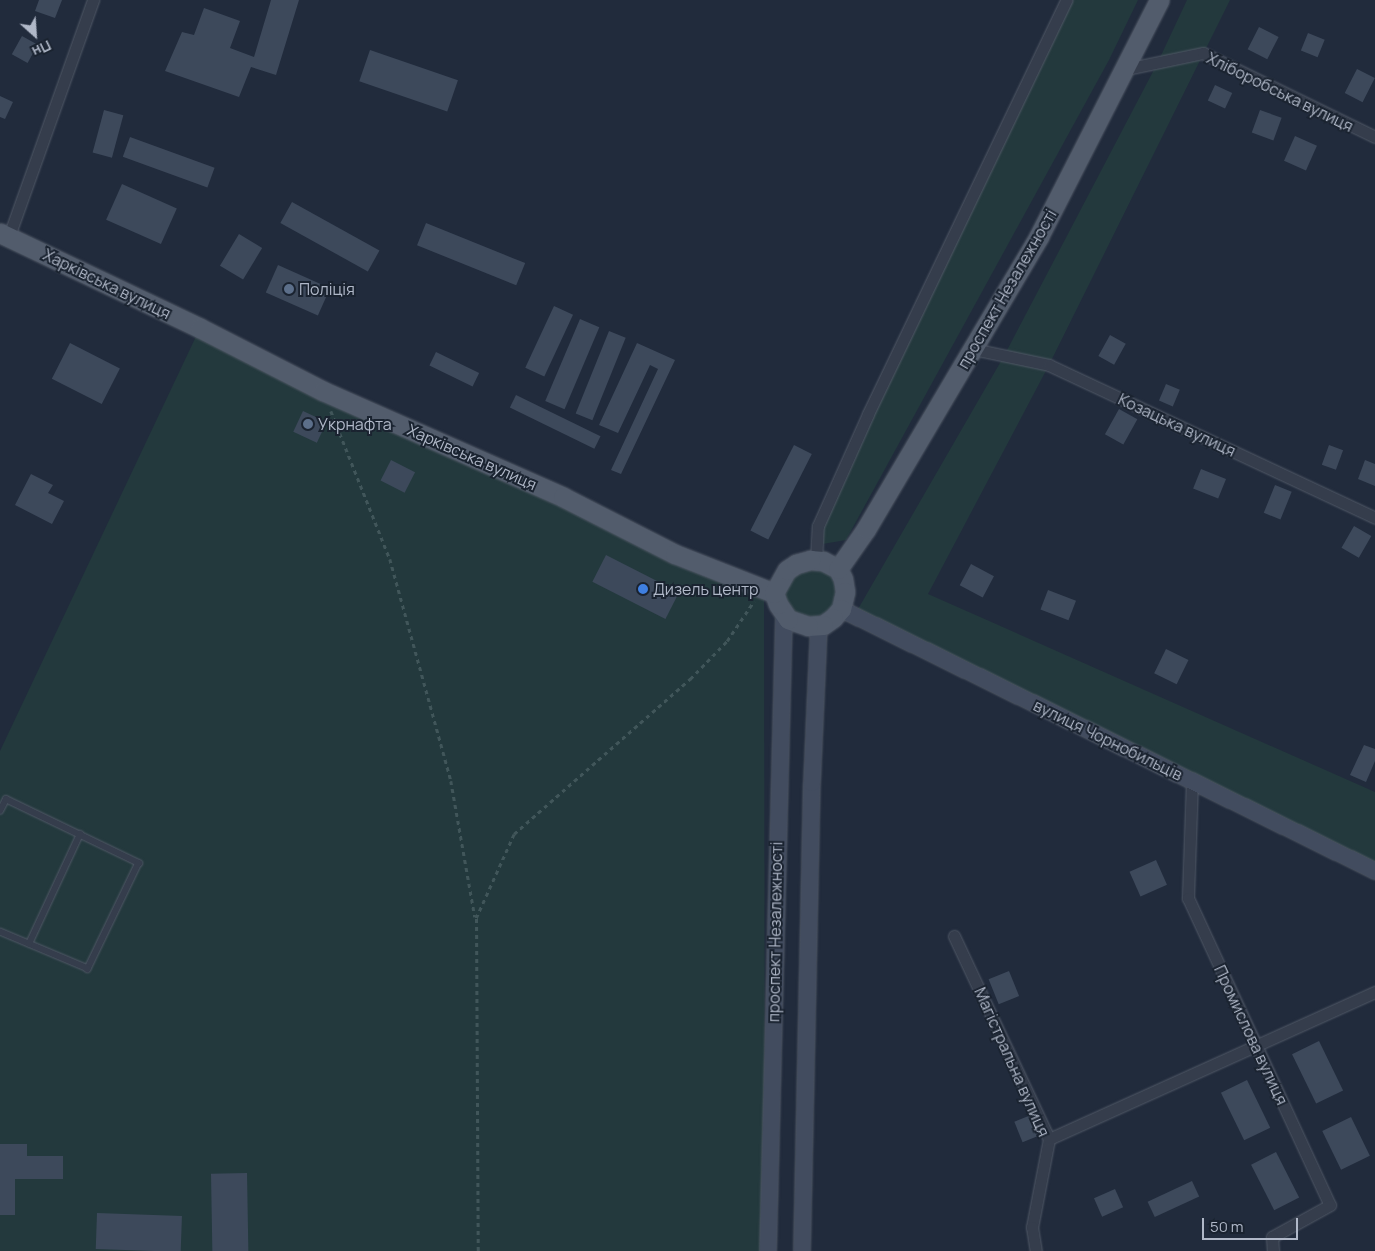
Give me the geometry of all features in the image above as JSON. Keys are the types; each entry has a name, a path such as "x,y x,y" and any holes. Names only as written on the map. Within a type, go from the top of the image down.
{"main road":[{"name":"проспект Незалежності","path":"838,569 866,530 1039,236 1126,69 1159,0"},
{"name":"Харківська вулиця","path":"4,234 200,328 323,391 563,498 675,554 768,591"},
{"path":"823,561 838,569 843,579 845,592 841,608 833,618 819,625 797,624 788,619 768,591 787,570 796,564 823,561"}],"street":[{"path":"4,234 93,0"},
{"path":"816,561 818,526 868,414 1066,0"},
{"name":"Хліборобська вулиця","path":"1126,69 1203,53 1375,137"},
{"name":"Козацька вулиця","path":"973,349 1049,365 1375,518"},
{"name":"вулиця Чорнобильців","path":"841,608 1375,871"},
{"name":"проспект Незалежності","path":"768,1251 784,613"},
{"name":"проспект Незалежності","path":"802,1251 812,783 819,625"},
{"name":"Промислова вулиця","path":"1192,781 1188,898 1330,1205 1272,1237 1273,1251"},
{"name":"Магістральна вулиця","path":"954,936 1049,1140 1032,1227 1036,1251"},
{"path":"1049,1140 1375,992"}],"lane":[{"path":"0,812 6,798 139,863 88,969 0,932"},
{"path":"29,944 80,834"}],"path":[{"path":"323,391 390,559 451,781 476,918 478,1251"},
{"path":"476,918 514,834 690,679 728,641 768,591"}],"green space":[{"path":"1066,0 1138,0 1109,60 846,540 817,545 818,526"},
{"path":"1187,0 1230,0 1049,365 928,594 1375,792 1375,871 854,616 1004,356 1157,64"},
{"path":"200,328 764,590 765,1251 0,1251 0,751"},
{"path":"832,566 841,609 797,624 778,585 787,570"}],"building":[{"path":"39,0 62,0 55,18 35,11"},
{"path":"271,0 299,0 276,75 251,67 239,97 165,71 182,32 194,35 204,8 240,21 230,48 254,57"},
{"path":"1259,27 1279,37 1267,59 1248,49"},
{"path":"1308,33 1325,40 1318,57 1301,51"},
{"path":"22,36 38,45 28,63 12,54"},
{"path":"370,50 458,80 447,111 359,81"},
{"path":"1357,69 1375,78 1363,102 1345,93"},
{"path":"1215,85 1232,93 1225,108 1208,100"},
{"path":"0,96 13,102 5,119 0,117"},
{"path":"104,110 123,115 112,158 93,153"},
{"path":"1260,110 1282,118 1273,140 1252,133"},
{"path":"1295,136 1317,146 1306,170 1284,161"},
{"path":"130,137 215,168 207,188 123,157"},
{"path":"122,184 177,208 161,244 106,220"},
{"path":"292,202 379,250 368,271 280,223"},
{"path":"426,223 525,263 516,285 417,245"},
{"path":"239,234 262,248 243,280 220,266"},
{"path":"278,265 330,288 318,316 266,292"},
{"path":"554,306 573,315 544,377 525,368"},
{"path":"580,319 599,327 565,409 545,401"},
{"path":"609,331 626,338 592,420 576,414"},
{"path":"1110,335 1126,344 1114,365 1098,356"},
{"path":"70,343 120,368 102,404 52,379"},
{"path":"637,343 675,360 621,474 611,470 658,369 650,365 618,433 599,425"},
{"path":"436,352 479,373 473,387 429,365"},
{"path":"1166,384 1180,390 1173,406 1159,401"},
{"path":"516,395 600,436 594,449 510,408"},
{"path":"1119,409 1137,419 1123,445 1105,434"},
{"path":"303,411 327,422 317,443 293,432"},
{"path":"794,445 812,454 768,540 750,531"},
{"path":"1329,445 1343,450 1336,470 1322,465"},
{"path":"391,460 415,472 405,493 381,480"},
{"path":"1365,460 1375,464 1375,486 1358,479"},
{"path":"1201,469 1226,479 1218,499 1193,488"},
{"path":"31,474 53,485 48,493 64,501 52,524 15,505"},
{"path":"1275,485 1292,492 1280,520 1264,513"},
{"path":"1354,526 1371,536 1359,558 1342,548"},
{"path":"606,555 679,592 665,619 592,582"},
{"path":"971,564 994,576 983,597 960,585"},
{"path":"1048,590 1076,601 1068,620 1040,610"},
{"path":"1166,649 1188,660 1177,684 1154,673"},
{"path":"1364,745 1375,749 1375,761 1366,782 1350,775"},
{"path":"1156,860 1167,885 1140,896 1130,872"},
{"path":"1009,971 1019,996 999,1004 989,979"},
{"path":"1319,1041 1343,1090 1316,1104 1292,1054"},
{"path":"1247,1080 1270,1128 1244,1140 1221,1093"},
{"path":"1031,1115 1039,1135 1023,1142 1014,1122"},
{"path":"1351,1117 1370,1156 1341,1170 1322,1131"},
{"path":"0,1144 27,1144 27,1156 63,1156 63,1179 15,1179 15,1215 0,1215"},
{"path":"1276,1152 1299,1197 1274,1210 1251,1165"},
{"path":"247,1173 248,1251 212,1251 211,1174"},
{"path":"1192,1181 1199,1196 1155,1217 1148,1202"},
{"path":"1115,1189 1123,1207 1102,1217 1094,1198"},
{"path":"97,1213 182,1216 181,1251 96,1249"}],"place":[{"name":"Поліція","path":"289,289"},
{"name":"Укрнафта","path":"308,424"},
{"name":"Дизель центр","path":"643,589"}]}
